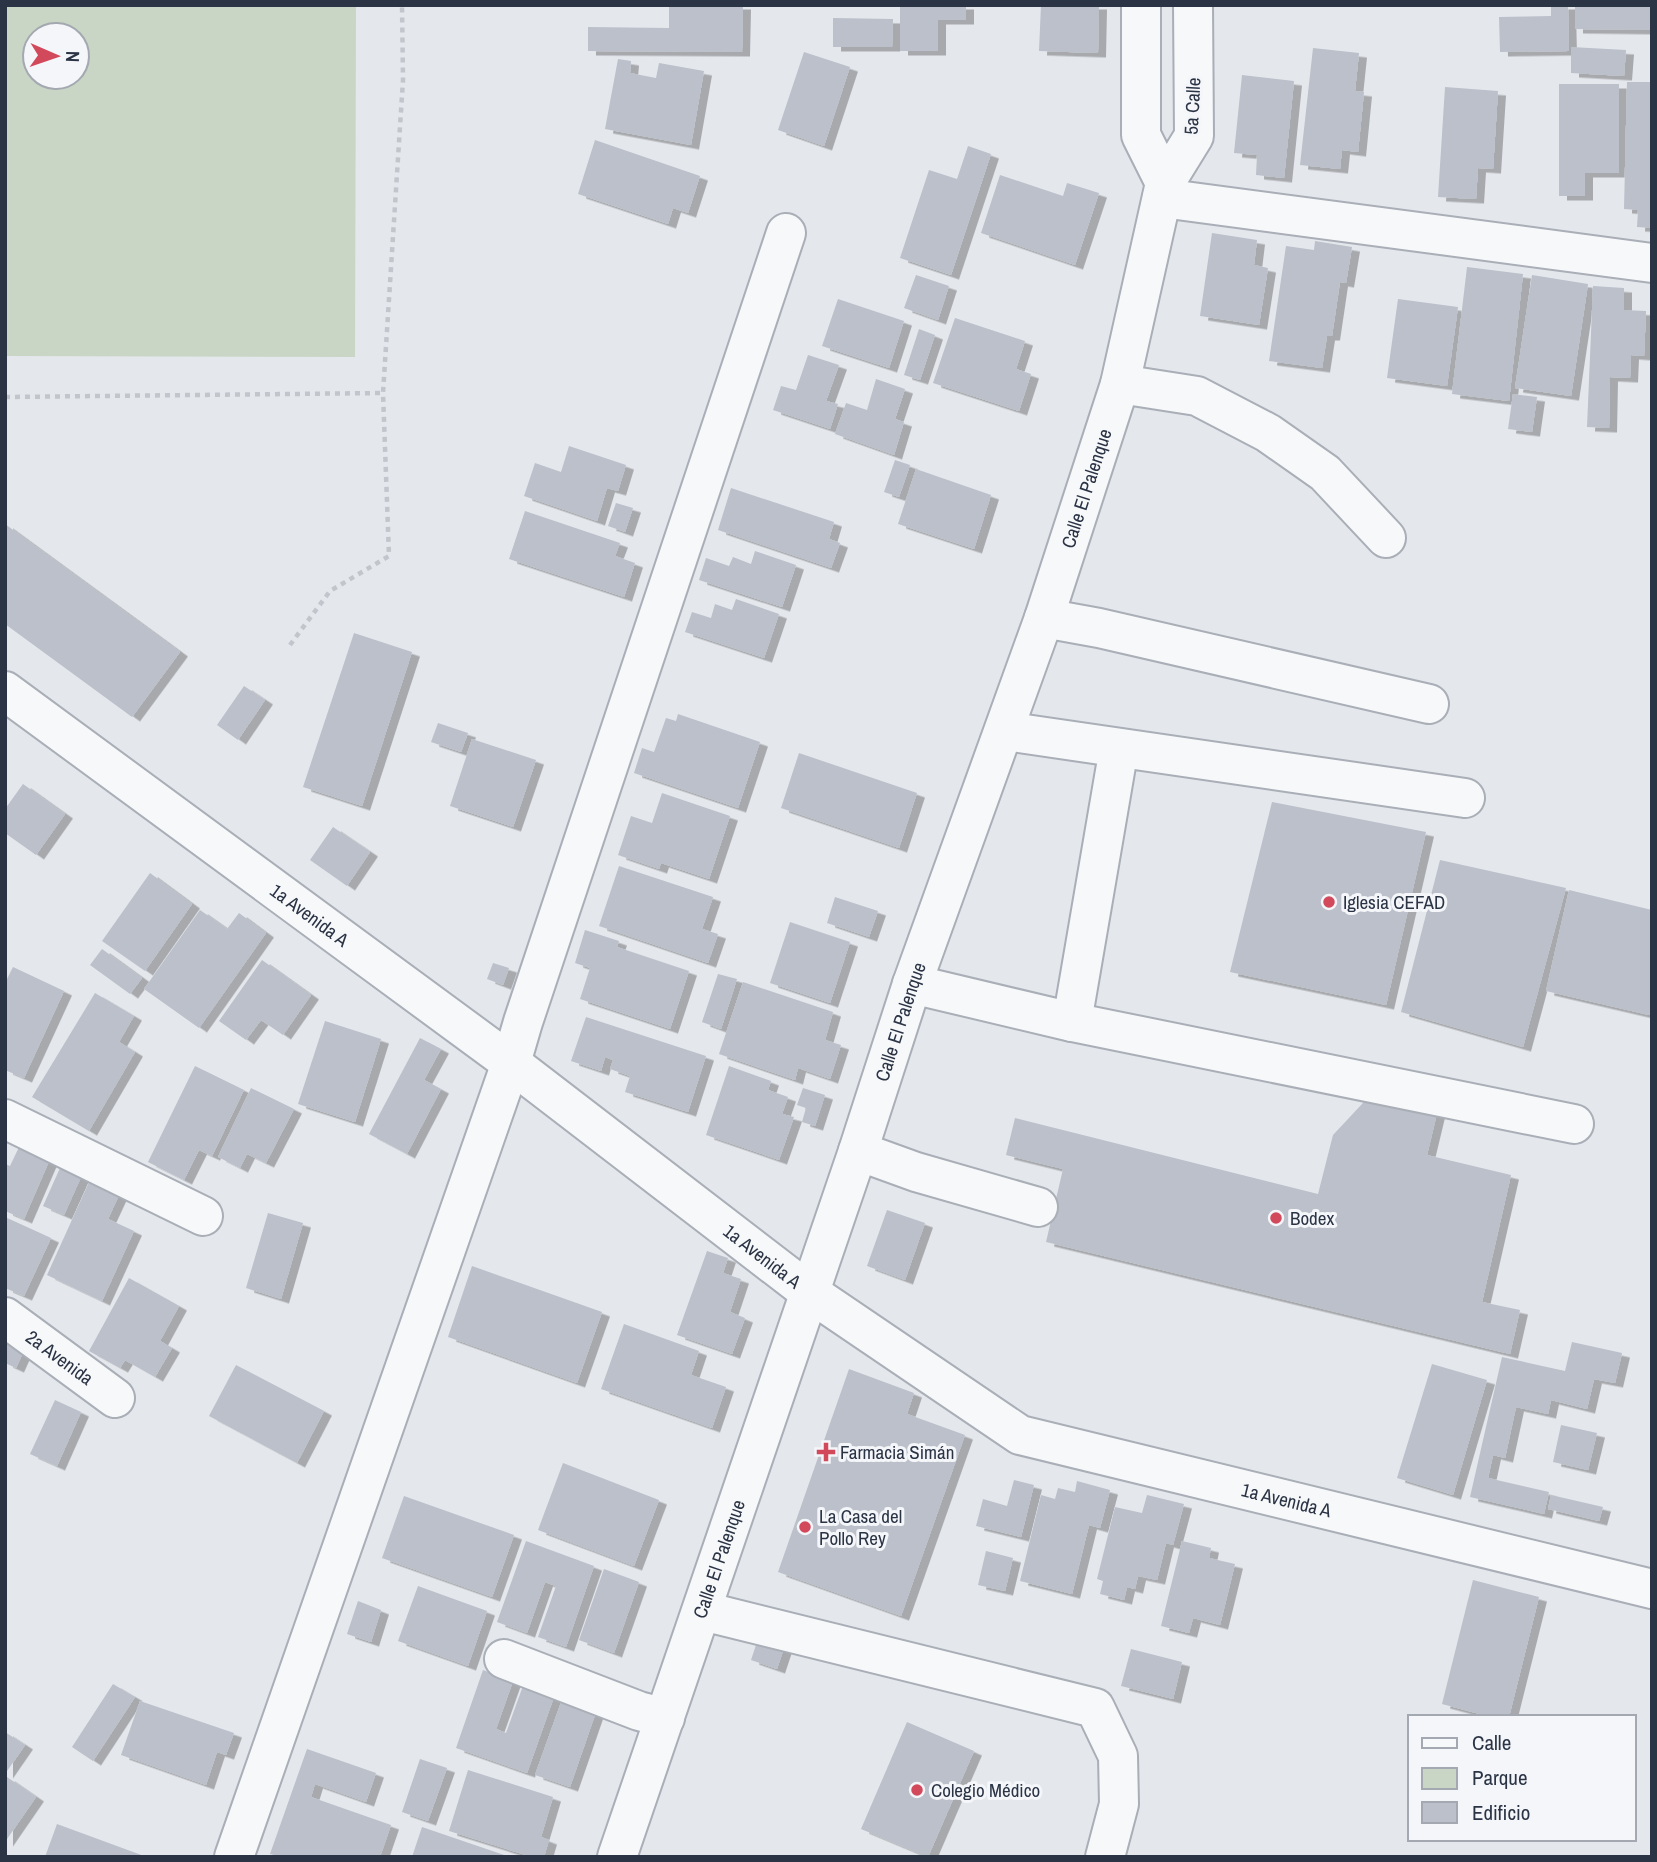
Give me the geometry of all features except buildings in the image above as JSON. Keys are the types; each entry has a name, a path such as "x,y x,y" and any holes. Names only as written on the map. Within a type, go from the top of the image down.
{"street":[{"path":"1141,5 1141,135 1164,191 1652,263"},
{"name":"5a Calle","path":"1164,191 1194,136 1193,5"},
{"name":"Calle El Palenque","path":"617,1857 703,1611 912,984 1044,618 1120,384 1164,191"},
{"path":"234,1857 511,1063 786,233"},
{"path":"1120,384 1197,396 1268,433 1325,474 1386,538"},
{"path":"1044,618 1099,628 1429,704"},
{"name":"1a Avenida A","path":"5,691 511,1063 809,1292 1020,1435 1643,1586"},
{"path":"1005,731 1465,798"},
{"path":"1072,1022 1119,748"},
{"path":"912,984 1072,1022 1574,1124"},
{"path":"5,1119 203,1216"},
{"path":"858,1151 916,1172 1038,1207"},
{"name":"2a Avenida","path":"5,1317 115,1398"},
{"path":"703,1611 1095,1708 1118,1756 1118,1804 1105,1857"},
{"path":"505,1659 665,1718"}],"path":[{"path":"290,645 330,591 388,556 383,393 403,80 402,5"},
{"path":"5,397 383,393"}],"green space":[{"path":"5,5 356,5 355,357 5,356"}],"place":[{"name":"Iglesia CEFAD","path":"1329,902"},
{"name":"Bodex","path":"1276,1218"},
{"name":"Farmacia Simán","path":"826,1452"},
{"name":"La Casa del Pollo Rey","path":"805,1527"},
{"name":"Colegio Médico","path":"917,1790"}]}
